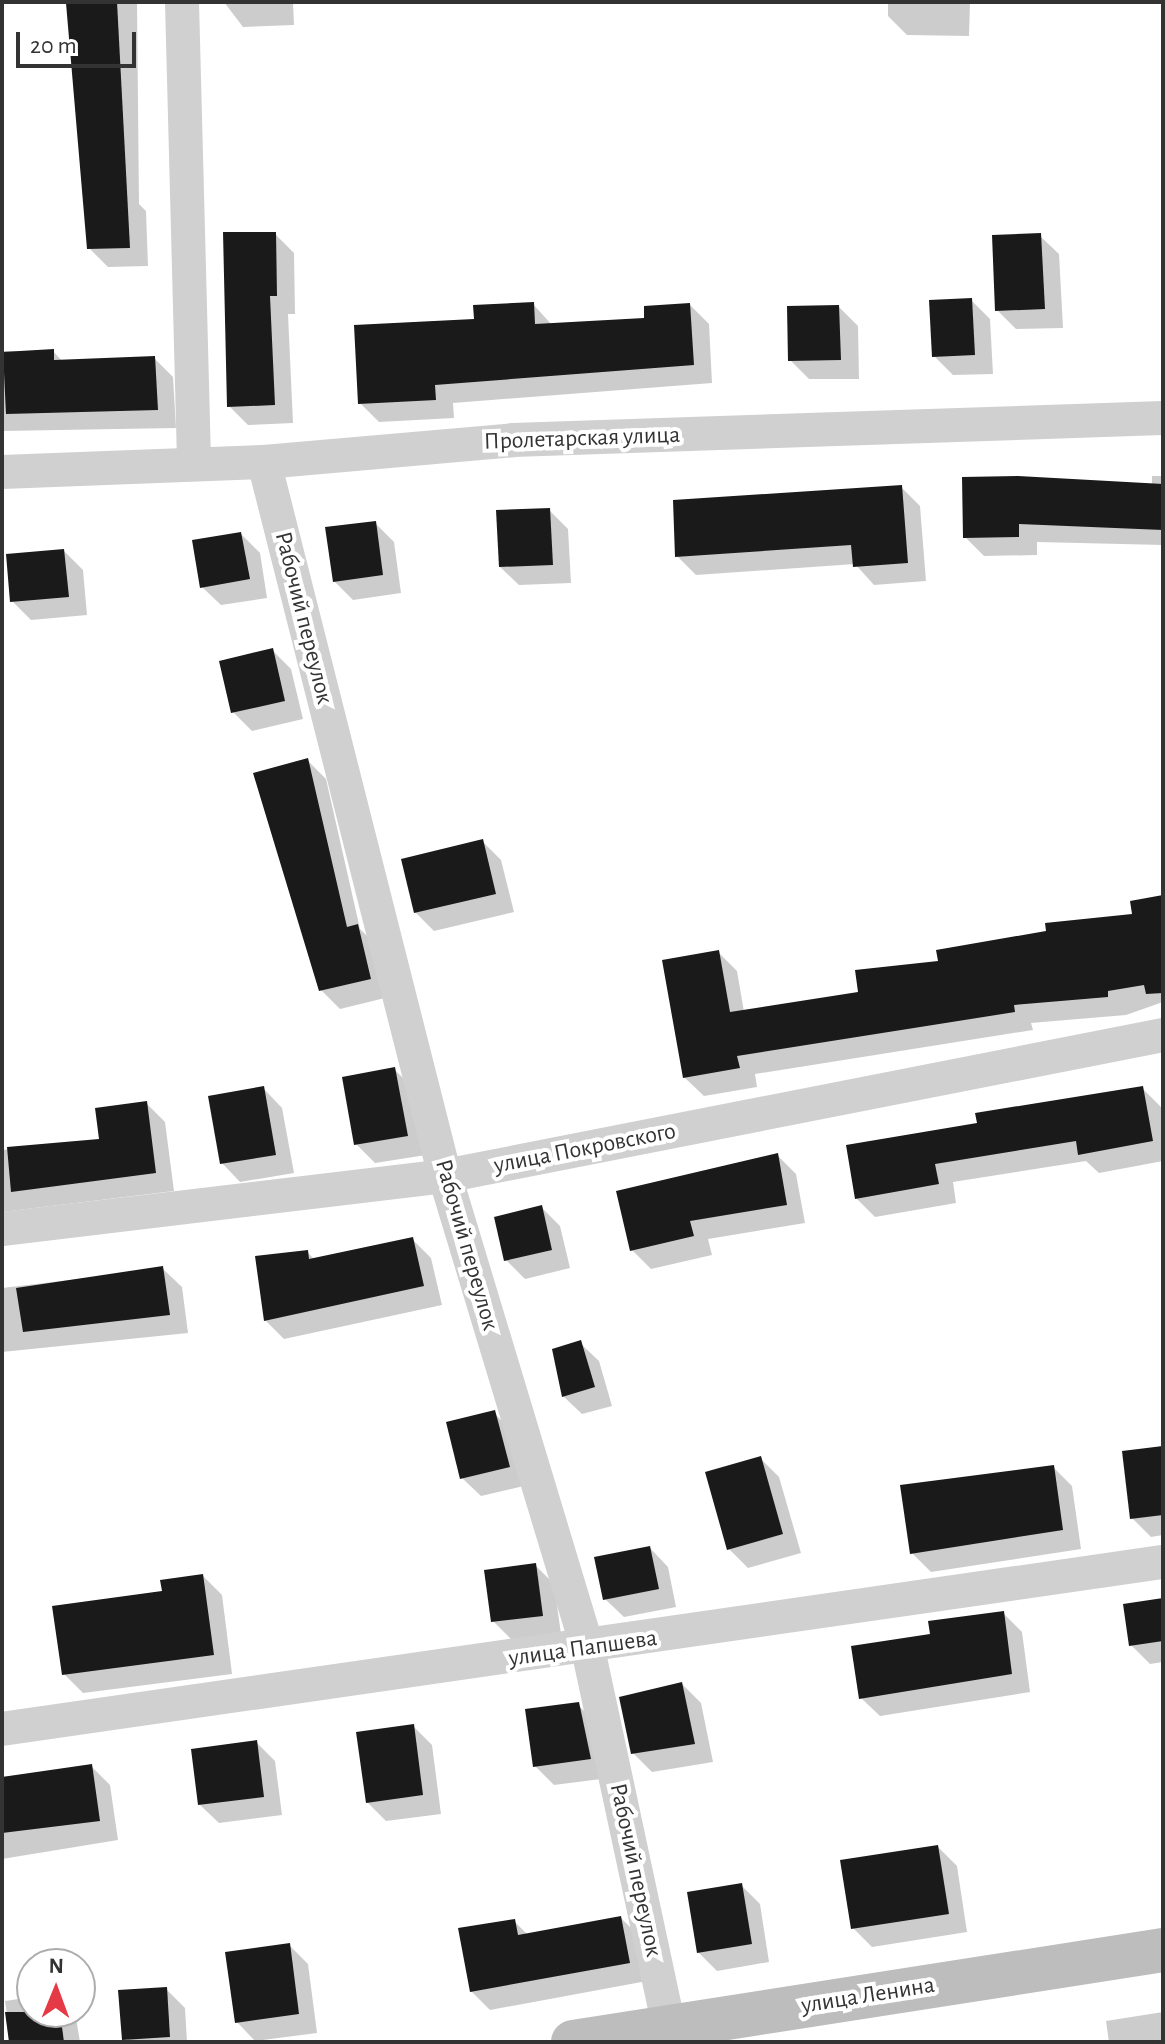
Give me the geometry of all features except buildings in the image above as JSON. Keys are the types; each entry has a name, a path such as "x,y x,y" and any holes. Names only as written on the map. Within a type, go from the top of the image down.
{"main road":[{"name":"улица Ленина","path":"573,2042 1163,1950"}],"street":[{"path":"182,2 194,461"},
{"name":"Пролетарская улица","path":"2,472 194,461 264,462 513,440 1163,418"},
{"name":"Рабочий переулок","path":"264,462 445,1176 588,1649 669,2027"},
{"name":"улица Покровского","path":"2,1229 445,1176 1163,1035"},
{"name":"улица Папшева","path":"2,1729 588,1649 1163,1562"}]}
